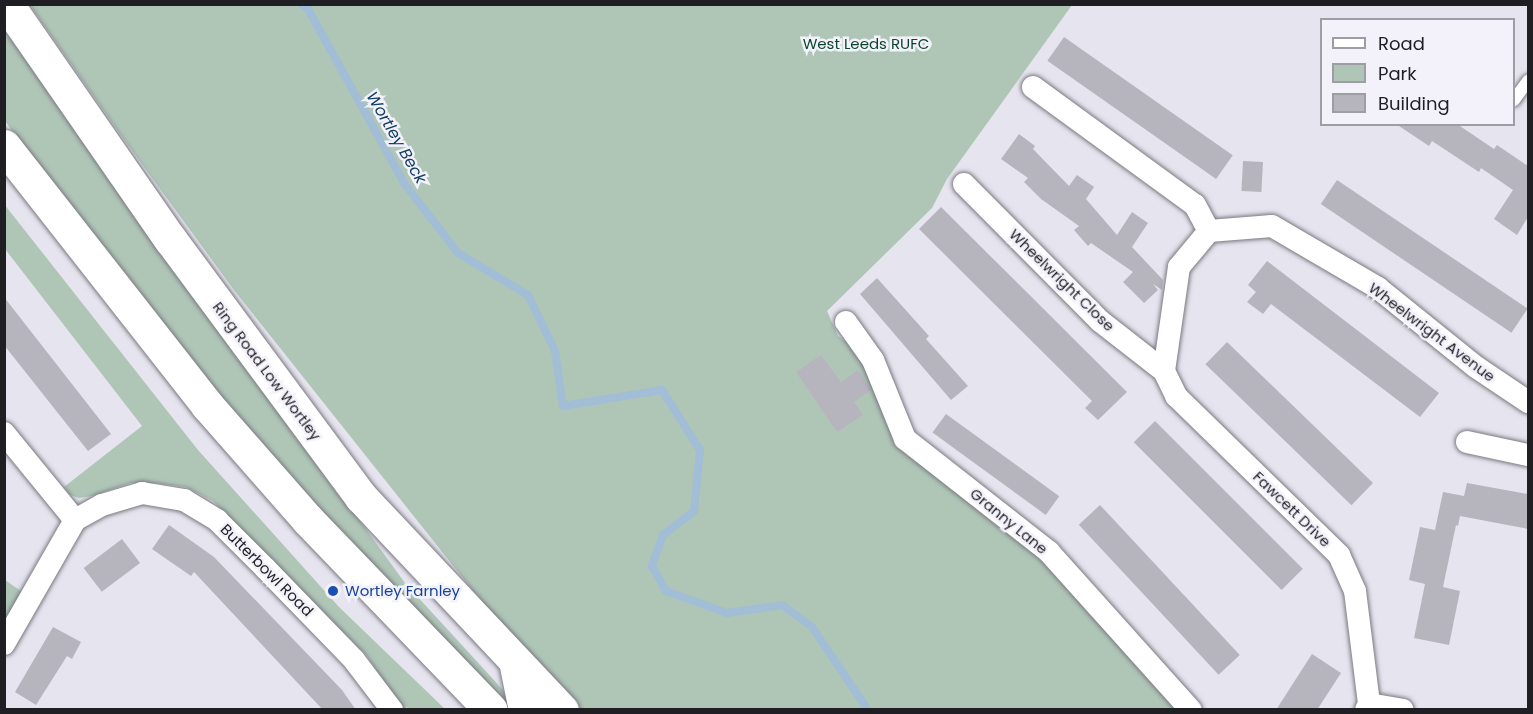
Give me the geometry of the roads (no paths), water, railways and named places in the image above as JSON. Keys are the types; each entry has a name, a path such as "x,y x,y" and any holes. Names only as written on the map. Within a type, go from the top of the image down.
{"highway":[{"name":"Ring Road Low Wortley","path":"7,4 170,239 361,497 562,710"},
{"path":"4,146 207,405 307,519 491,710"},
{"path":"515,661 525,710"}],"street":[{"path":"1033,87 1195,205 1209,231 1179,267 1164,371"},
{"name":"Wheelwright Close","path":"964,184 1100,321 1164,371"},
{"name":"Wheelwright Avenue","path":"1209,231 1272,226 1378,288 1476,368 1528,402"},
{"name":"Granny Lane","path":"846,322 873,360 905,439 1049,552 1191,710"},
{"name":"Fawcett Drive","path":"1164,371 1176,396 1339,555 1355,591 1367,707"},
{"path":"4,433 75,520 4,644"},
{"path":"1467,442 1528,455"},
{"name":"Butterbowl Road","path":"75,520 102,505 142,493 184,500 218,520 354,660 392,710"},
{"path":"1367,707 1402,710"}],"lane":[{"path":"1515,99 1528,81"}],"waterway":[{"name":"Wortley Beck","path":"301,4 308,9 404,183 458,253 528,295 555,351 563,406 662,390 700,450 694,511 663,535 652,566 666,591 727,613 782,605 812,627 868,710"}],"place":[{"name":"Wortley Farnley","path":"333,591"}],"park label":[{"name":"West Leeds RUFC","path":"866,44"}]}
